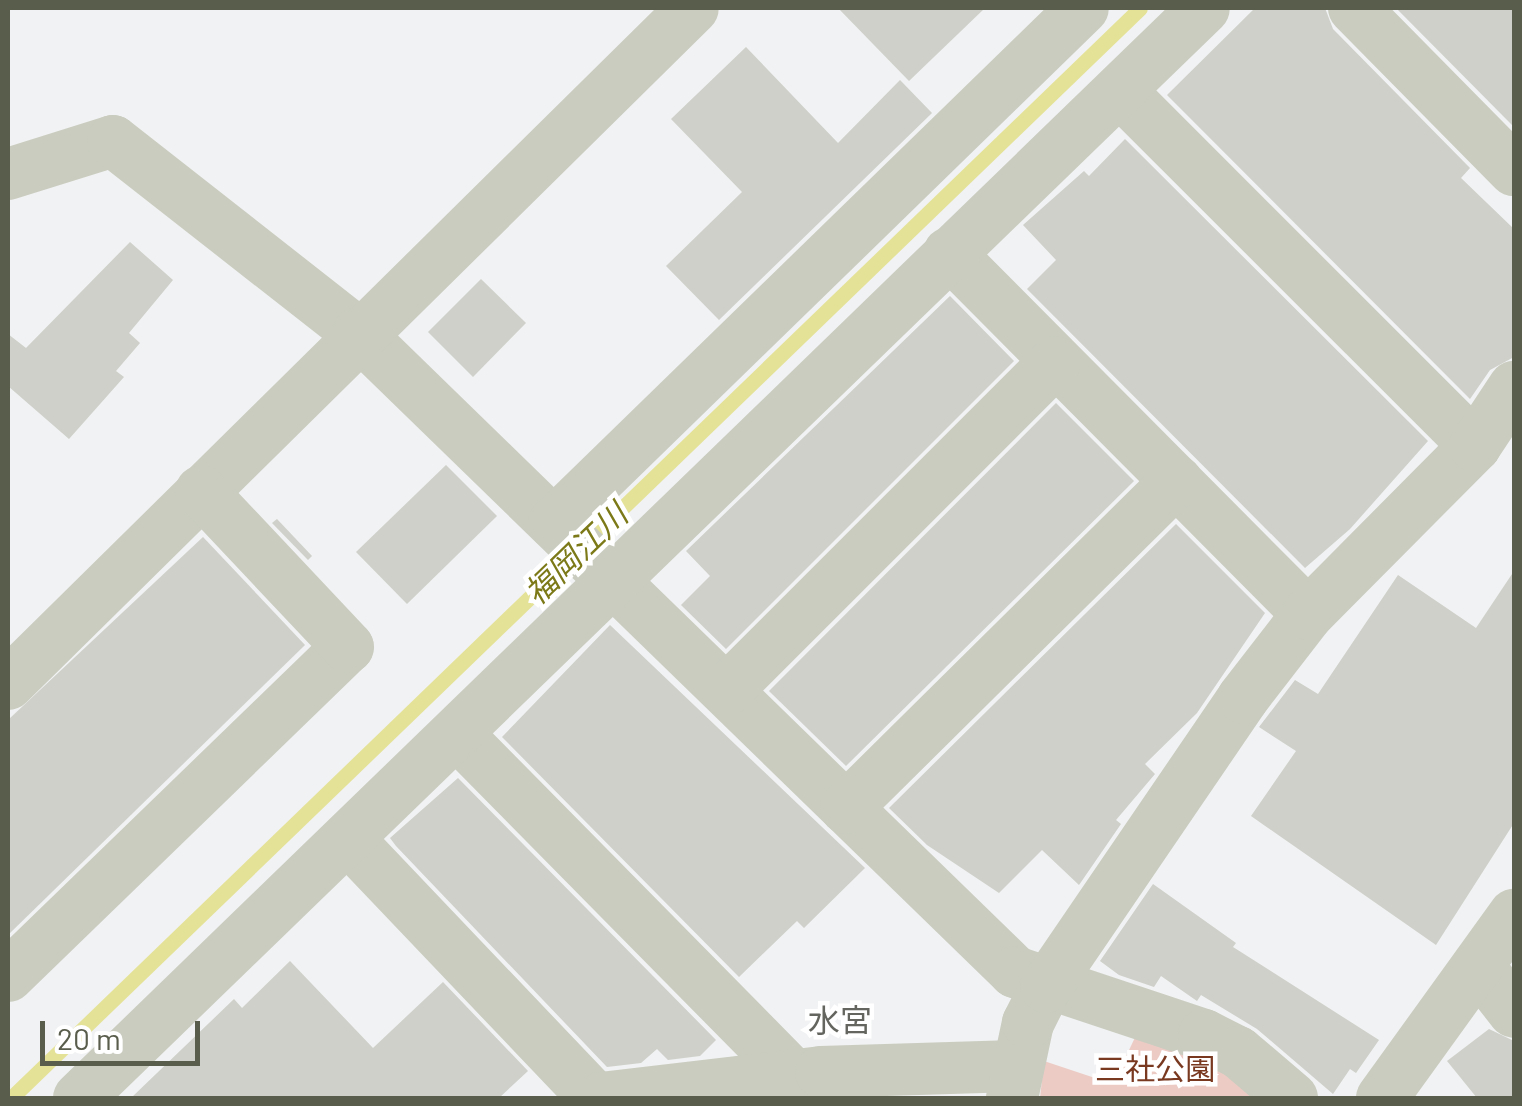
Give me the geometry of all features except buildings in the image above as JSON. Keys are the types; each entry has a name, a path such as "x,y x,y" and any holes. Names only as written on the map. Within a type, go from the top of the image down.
{"street":[{"path":"8,684 358,333 693,8"},
{"path":"79,1098 458,735 582,553 1083,8"},
{"path":"582,553 950,253 1204,8"},
{"path":"1354,8 1514,170"},
{"path":"1120,91 1475,446"},
{"path":"8,174 113,141 358,333 1015,972 1046,987 1204,1035 1238,1052 1292,1098"},
{"path":"950,253 1308,614"},
{"path":"726,690 1054,362"},
{"path":"348,839 598,1098 793,1075 1014,1082 1046,987 1308,614 1475,446 1514,387"},
{"path":"846,808 1177,480"},
{"path":"8,976 348,647 200,490"},
{"path":"458,735 793,1075"},
{"path":"1382,1098 1514,915"},
{"path":"1478,966 1514,1012"}],"green space":[{"name":"三社公園","path":"1139,1029 1224,1061 1269,1098 1040,1098 1044,1061 1113,1084"}],"waterway":[{"name":"福岡江川","path":"11,1098 1140,8"}],"district":[{"name":"水宮","path":"840,1019"}]}
